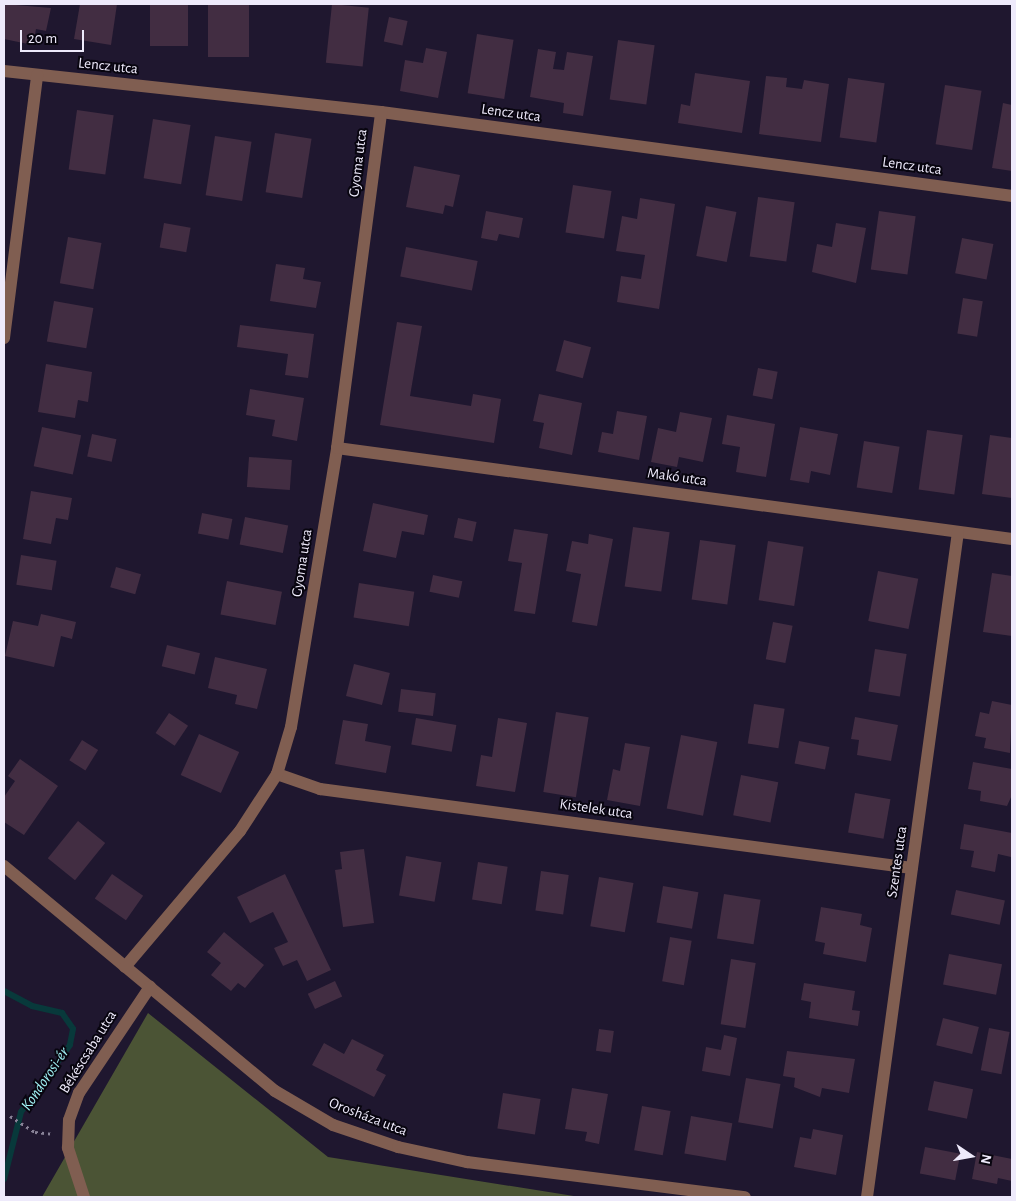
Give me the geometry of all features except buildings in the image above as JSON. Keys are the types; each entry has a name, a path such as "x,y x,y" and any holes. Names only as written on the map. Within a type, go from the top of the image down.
{"street":[{"name":"Lencz utca","path":"4,70 381,112 1012,196"},
{"path":"4,338 37,75"},
{"name":"Gyoma utca","path":"125,967 240,832 277,774 291,727 337,448 381,112"},
{"name":"Makó utca","path":"337,448 1012,539"},
{"name":"Szentes utca","path":"867,1197 958,532"},
{"name":"Kistelek utca","path":"277,774 320,789 912,868"},
{"name":"Orosháza utca","path":"4,866 275,1091 334,1125 388,1144 467,1162 745,1197"},
{"name":"Békéscsaba utca","path":"84,1197 68,1148 69,1120 78,1093 150,987"}],"path":[{"path":"10,1116 35,1132"}],"green space":[{"path":"148,1013 328,1157 580,1197 42,1197"}],"waterway":[{"name":"Kondorosi-ér","path":"4,991 32,1006 62,1013 73,1029 70,1045 21,1112 4,1179"}]}
